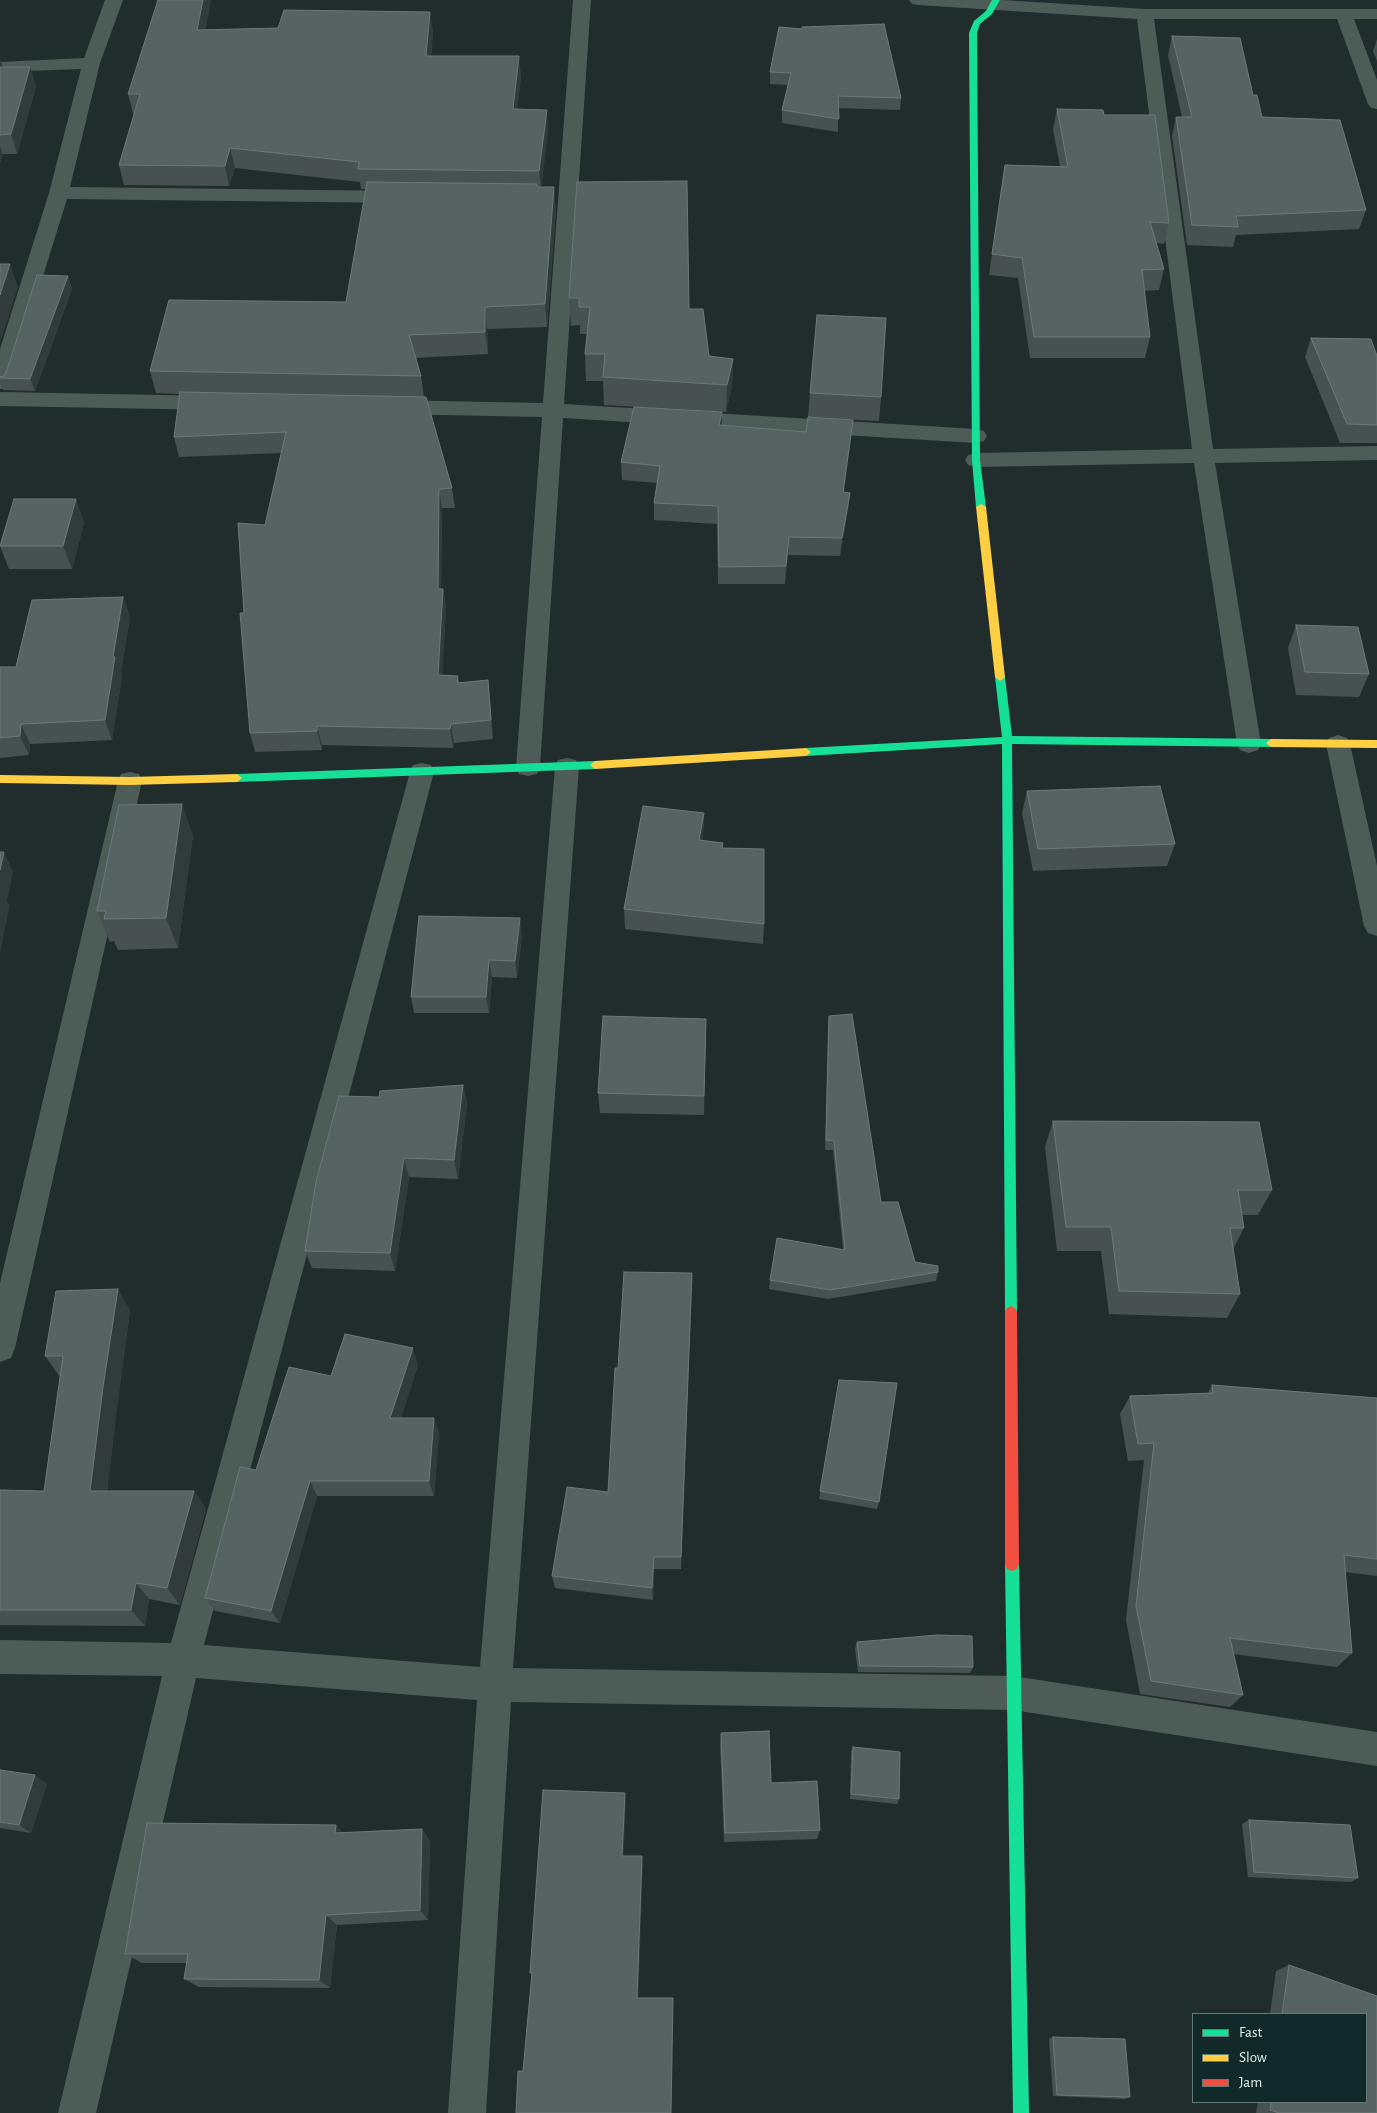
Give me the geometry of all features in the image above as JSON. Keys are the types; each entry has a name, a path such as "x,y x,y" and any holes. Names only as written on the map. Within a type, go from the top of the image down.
{"street":[{"path":"0,382 8,328 59,194 90,63 114,0"},
{"path":"528,767 552,410 558,199 582,0"},
{"path":"918,0 996,2 1145,14 1377,14"},
{"path":"996,2 977,23 973,33 976,460 1008,740 1013,1693 1021,2113"},
{"path":"1145,14 1203,454 1249,744"},
{"path":"1344,15 1377,104"},
{"path":"0,67 90,63"},
{"path":"59,194 419,197"},
{"path":"0,399 237,404"},
{"path":"375,406 552,410 976,436"},
{"path":"976,460 1377,452"},
{"path":"0,779 130,781 567,767 1008,740 1377,744"},
{"path":"1338,744 1377,926"},
{"path":"467,2113 495,1685 567,767"},
{"path":"77,2113 183,1660 422,772"},
{"path":"0,1348 130,781"},
{"path":"0,1657 183,1660 495,1685 1013,1693 1377,1749"}],"building":[{"path":"158,0 203,0 197,30 278,28 284,10 430,12 426,56 519,56 513,109 547,110 539,171 358,169 359,162 230,148 225,166 119,165 140,94 128,94"},
{"path":"884,24 901,98 838,96 839,119 782,110 791,73 770,72 779,27 802,29 802,27"},
{"path":"1172,36 1240,38 1253,95 1257,95 1262,117 1340,120 1366,210 1236,216 1238,227 1192,225 1176,117 1192,117"},
{"path":"0,67 30,67 11,134 0,135"},
{"path":"1057,109 1103,110 1104,115 1155,115 1169,223 1150,222 1164,269 1142,270 1150,337 1034,337 1022,258 992,254 1005,165 1068,167"},
{"path":"687,181 689,309 703,309 709,356 733,359 727,385 603,377 605,354 585,354 590,307 579,307 579,298 569,298 577,182"},
{"path":"367,182 537,184 537,187 554,187 545,304 485,307 485,332 409,335 421,376 150,371 169,300 346,302"},
{"path":"0,264 10,264 0,295"},
{"path":"37,275 68,276 30,379 0,378 4,376 7,370"},
{"path":"817,315 886,318 881,397 810,393"},
{"path":"1311,338 1371,339 1377,356 1377,425 1347,424"},
{"path":"180,392 426,397 452,488 439,489 438,589 443,589 438,675 458,676 457,683 488,680 491,720 451,724 450,729 317,726 317,731 250,733 240,613 244,613 238,523 265,525 286,432 174,437"},
{"path":"634,407 722,412 719,425 806,432 808,417 853,420 843,492 850,493 842,538 789,537 786,566 719,567 718,506 654,503 660,466 621,462"},
{"path":"14,499 76,499 63,546 0,546"},
{"path":"123,597 105,720 21,724 20,736 0,738 0,667 16,667 32,600"},
{"path":"1296,625 1358,627 1369,674 1305,672"},
{"path":"1160,786 1175,844 1038,849 1027,791"},
{"path":"182,804 166,918 104,919 106,911 97,911 119,805"},
{"path":"643,806 704,813 699,840 723,843 722,848 764,849 764,924 624,909"},
{"path":"0,852 4,852 0,870"},
{"path":"419,916 520,918 515,961 489,960 486,997 411,997"},
{"path":"852,1014 881,1202 898,1202 915,1262 938,1266 938,1272 830,1290 770,1280 777,1238 845,1250 834,1141 826,1140 829,1016"},
{"path":"603,1016 706,1019 704,1096 598,1093"},
{"path":"463,1085 454,1160 404,1158 390,1253 305,1251 316,1182 339,1096 379,1097 380,1091"},
{"path":"1053,1121 1259,1122 1272,1190 1238,1190 1244,1228 1230,1228 1240,1294 1119,1291 1111,1227 1066,1227"},
{"path":"624,1272 692,1273 681,1557 654,1557 652,1588 552,1576 567,1487 608,1492 615,1368 618,1368"},
{"path":"118,1289 90,1491 194,1491 167,1588 136,1583 131,1610 0,1610 0,1490 44,1491 63,1356 45,1356 56,1291"},
{"path":"345,1334 413,1348 390,1418 434,1418 429,1481 310,1481 271,1611 205,1598 240,1467 256,1470 289,1367 331,1376"},
{"path":"839,1380 897,1383 879,1502 820,1491"},
{"path":"1212,1385 1377,1398 1377,1559 1344,1555 1352,1653 1230,1638 1243,1695 1151,1681 1136,1606 1154,1443 1138,1444 1130,1396 1213,1393"},
{"path":"937,1635 972,1636 973,1667 860,1666 857,1642"},
{"path":"769,1731 771,1783 817,1781 820,1830 725,1833 721,1733"},
{"path":"853,1747 900,1752 899,1799 851,1794"},
{"path":"0,1770 35,1775 19,1825 0,1822"},
{"path":"543,1790 625,1793 622,1856 642,1856 637,1998 673,1998 671,2113 516,2113 518,2071 523,2071 532,1973 530,1973"},
{"path":"1249,1820 1350,1825 1358,1878 1254,1872"},
{"path":"147,1823 336,1825 335,1833 422,1829 420,1910 326,1915 319,1980 184,1979 188,1954 125,1954"},
{"path":"1289,1965 1377,1996 1377,2113 1279,2113 1270,2110 1271,2103 1367,2103 1367,2013 1282,2013"},
{"path":"1053,2037 1125,2039 1130,2097 1057,2095"}],"traffic: fast":[{"path":"981,507 976,460 973,33 977,23 989,12 996,0"},
{"path":"1000,677 1007,740 1011,1312"},
{"path":"806,752 1007,740 1271,743"},
{"path":"237,778 595,765"},
{"path":"1012,1564 1021,2113"}],"traffic: slow":[{"path":"981,507 1000,677"},
{"path":"1271,743 1377,744"},
{"path":"595,765 806,752"},
{"path":"0,779 130,781 237,778"}],"traffic: jam":[{"path":"1011,1312 1012,1564"}]}
